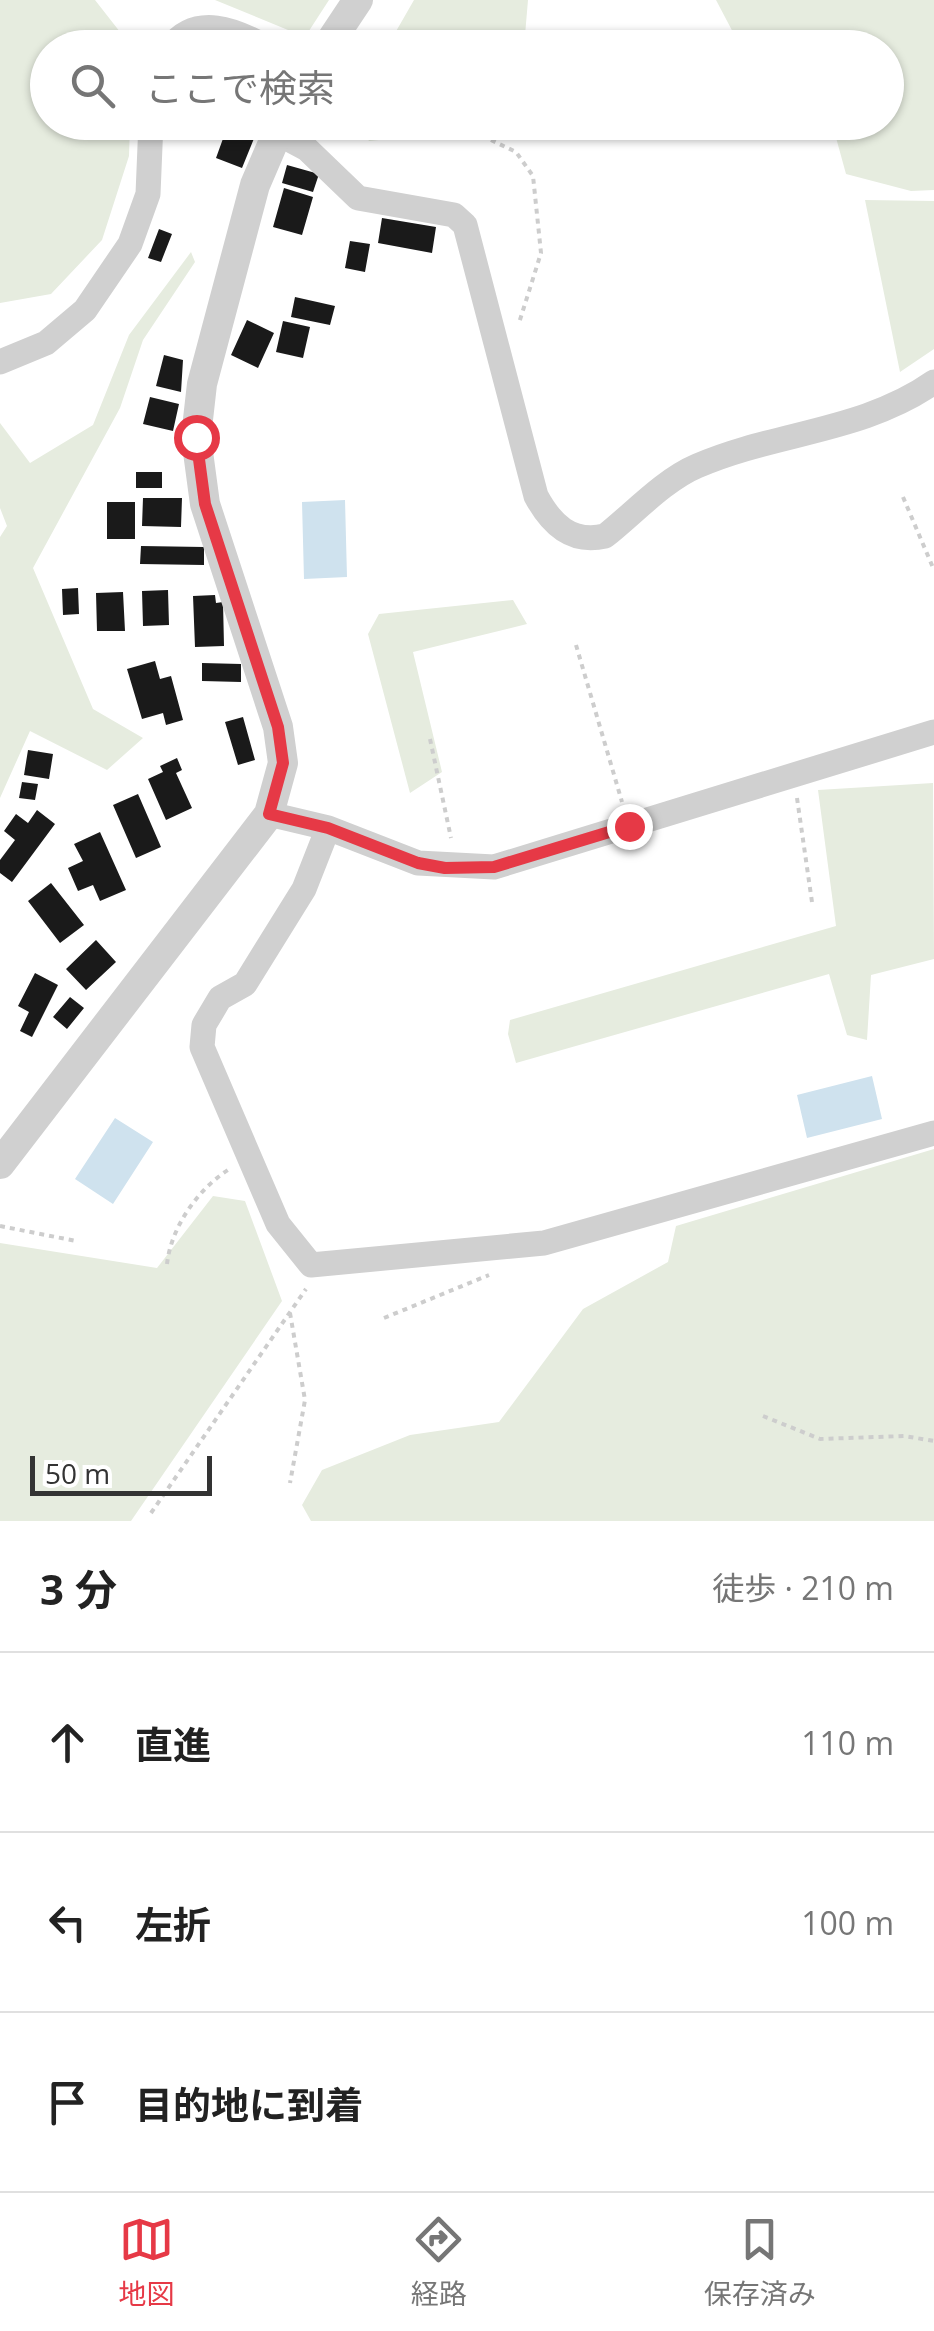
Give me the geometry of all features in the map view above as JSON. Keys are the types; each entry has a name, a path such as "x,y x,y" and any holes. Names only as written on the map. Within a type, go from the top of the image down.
{"street":[{"path":"338,30 358,0"},
{"path":"191,30 202,25 228,30"},
{"path":"0,362 46,344 85,310 130,244 148,194 150,140"},
{"path":"0,1164 269,814 283,763 278,727 205,504 196,437 202,384 255,185 275,140"},
{"path":"295,140 358,198 454,214 465,225 536,496 546,515 573,536 589,540 605,536 692,468 766,440 847,425 914,396 934,382"},
{"path":"269,814 328,828 418,863 445,868 494,867 934,732"},
{"path":"328,828 304,890 245,984 220,998 204,1026 202,1047 278,1224 311,1265 544,1243 934,1133"}],"path":[{"path":"491,140 516,152 533,176 541,253 518,321 521,340"},
{"path":"903,498 934,570"},
{"path":"576,645 629,826"},
{"path":"430,739 451,836 445,868"},
{"path":"793,775 812,902"},
{"path":"167,1264 170,1237 214,1179 249,1157"},
{"path":"0,1226 76,1241"},
{"path":"151,1513 307,1288 311,1265"},
{"path":"384,1318 491,1274"},
{"path":"290,1313 306,1400 290,1482"},
{"path":"763,1416 820,1439 904,1436 934,1441"}],"shaded area":[{"path":"0,0 95,0 118,30 30,30 30,140 129,140 129,156 102,240 51,294 0,303"},
{"path":"215,0 329,0 310,30 288,30"},
{"path":"414,0 528,0 525,30 397,30"},
{"path":"716,0 934,0 934,190 911,191 846,174 837,140 904,140 904,30 732,30"},
{"path":"865,200 934,201 934,349 900,372"},
{"path":"191,252 195,262 143,340 120,408 33,568 93,709 143,738 107,770 30,731 0,798 0,537 7,526 0,508 0,423 30,463 93,425 129,335"},
{"path":"513,600 527,624 413,652 442,772 410,793 368,634 379,614"},
{"path":"933,783 934,959 871,975 867,1040 847,1035 829,974 516,1063 508,1034 510,1020 836,926 818,790"},
{"path":"934,1149 934,1521 311,1521 302,1505 322,1470 410,1435 499,1422 583,1309 668,1262 676,1226"},
{"path":"213,1196 245,1201 282,1301 131,1521 0,1521 0,1243 157,1268"}],"water":[{"path":"345,500 347,577 304,579 302,502"},
{"path":"872,1076 882,1119 807,1138 797,1095"},
{"path":"115,1118 153,1142 113,1204 75,1179"}],"building":[{"path":"222,140 253,140 242,168 216,158"},
{"path":"287,165 319,174 313,192 282,183"},
{"path":"284,188 313,197 302,235 273,227"},
{"path":"382,218 436,227 432,253 378,243"},
{"path":"159,229 172,234 161,262 148,258"},
{"path":"350,241 370,244 365,272 345,268"},
{"path":"295,297 335,306 330,325 291,317"},
{"path":"247,320 274,333 258,368 231,355"},
{"path":"283,321 310,327 303,358 276,352"},
{"path":"164,355 183,360 181,392 156,386"},
{"path":"150,397 179,404 173,431 143,424"},
{"path":"136,472 162,472 162,488 136,488"},
{"path":"143,498 182,498 181,527 142,526"},
{"path":"107,502 135,502 135,539 107,539"},
{"path":"141,546 204,547 204,565 140,564"},
{"path":"78,588 79,614 63,615 62,589"},
{"path":"168,590 169,625 143,626 142,591"},
{"path":"123,592 125,631 97,631 96,593"},
{"path":"215,595 216,603 223,602 224,646 195,647 193,596"},
{"path":"155,661 160,679 171,676 183,720 166,725 163,713 142,719 127,669"},
{"path":"202,663 241,664 241,682 202,681"},
{"path":"243,717 255,760 238,765 225,722"},
{"path":"28,750 53,754 49,779 24,775"},
{"path":"177,758 182,770 176,773 192,808 166,820 148,779 163,772 160,766"},
{"path":"22,782 38,784 35,800 19,798"},
{"path":"138,794 161,847 136,858 113,805"},
{"path":"37,810 55,824 12,882 0,873 0,860 15,840 4,831 16,814 28,823"},
{"path":"100,832 126,890 100,901 93,885 78,891 68,868 83,861 74,844"},
{"path":"51,883 84,925 60,943 28,901"},
{"path":"96,940 116,962 86,990 66,969"},
{"path":"35,973 58,985 32,1037 20,1031 29,1012 18,1006"},
{"path":"70,997 84,1008 67,1029 53,1017"}],"route":[{"path":"196,437 205,504 278,727 283,763 280,787 269,814 328,828 418,863 445,868 494,867 629,826"}]}
